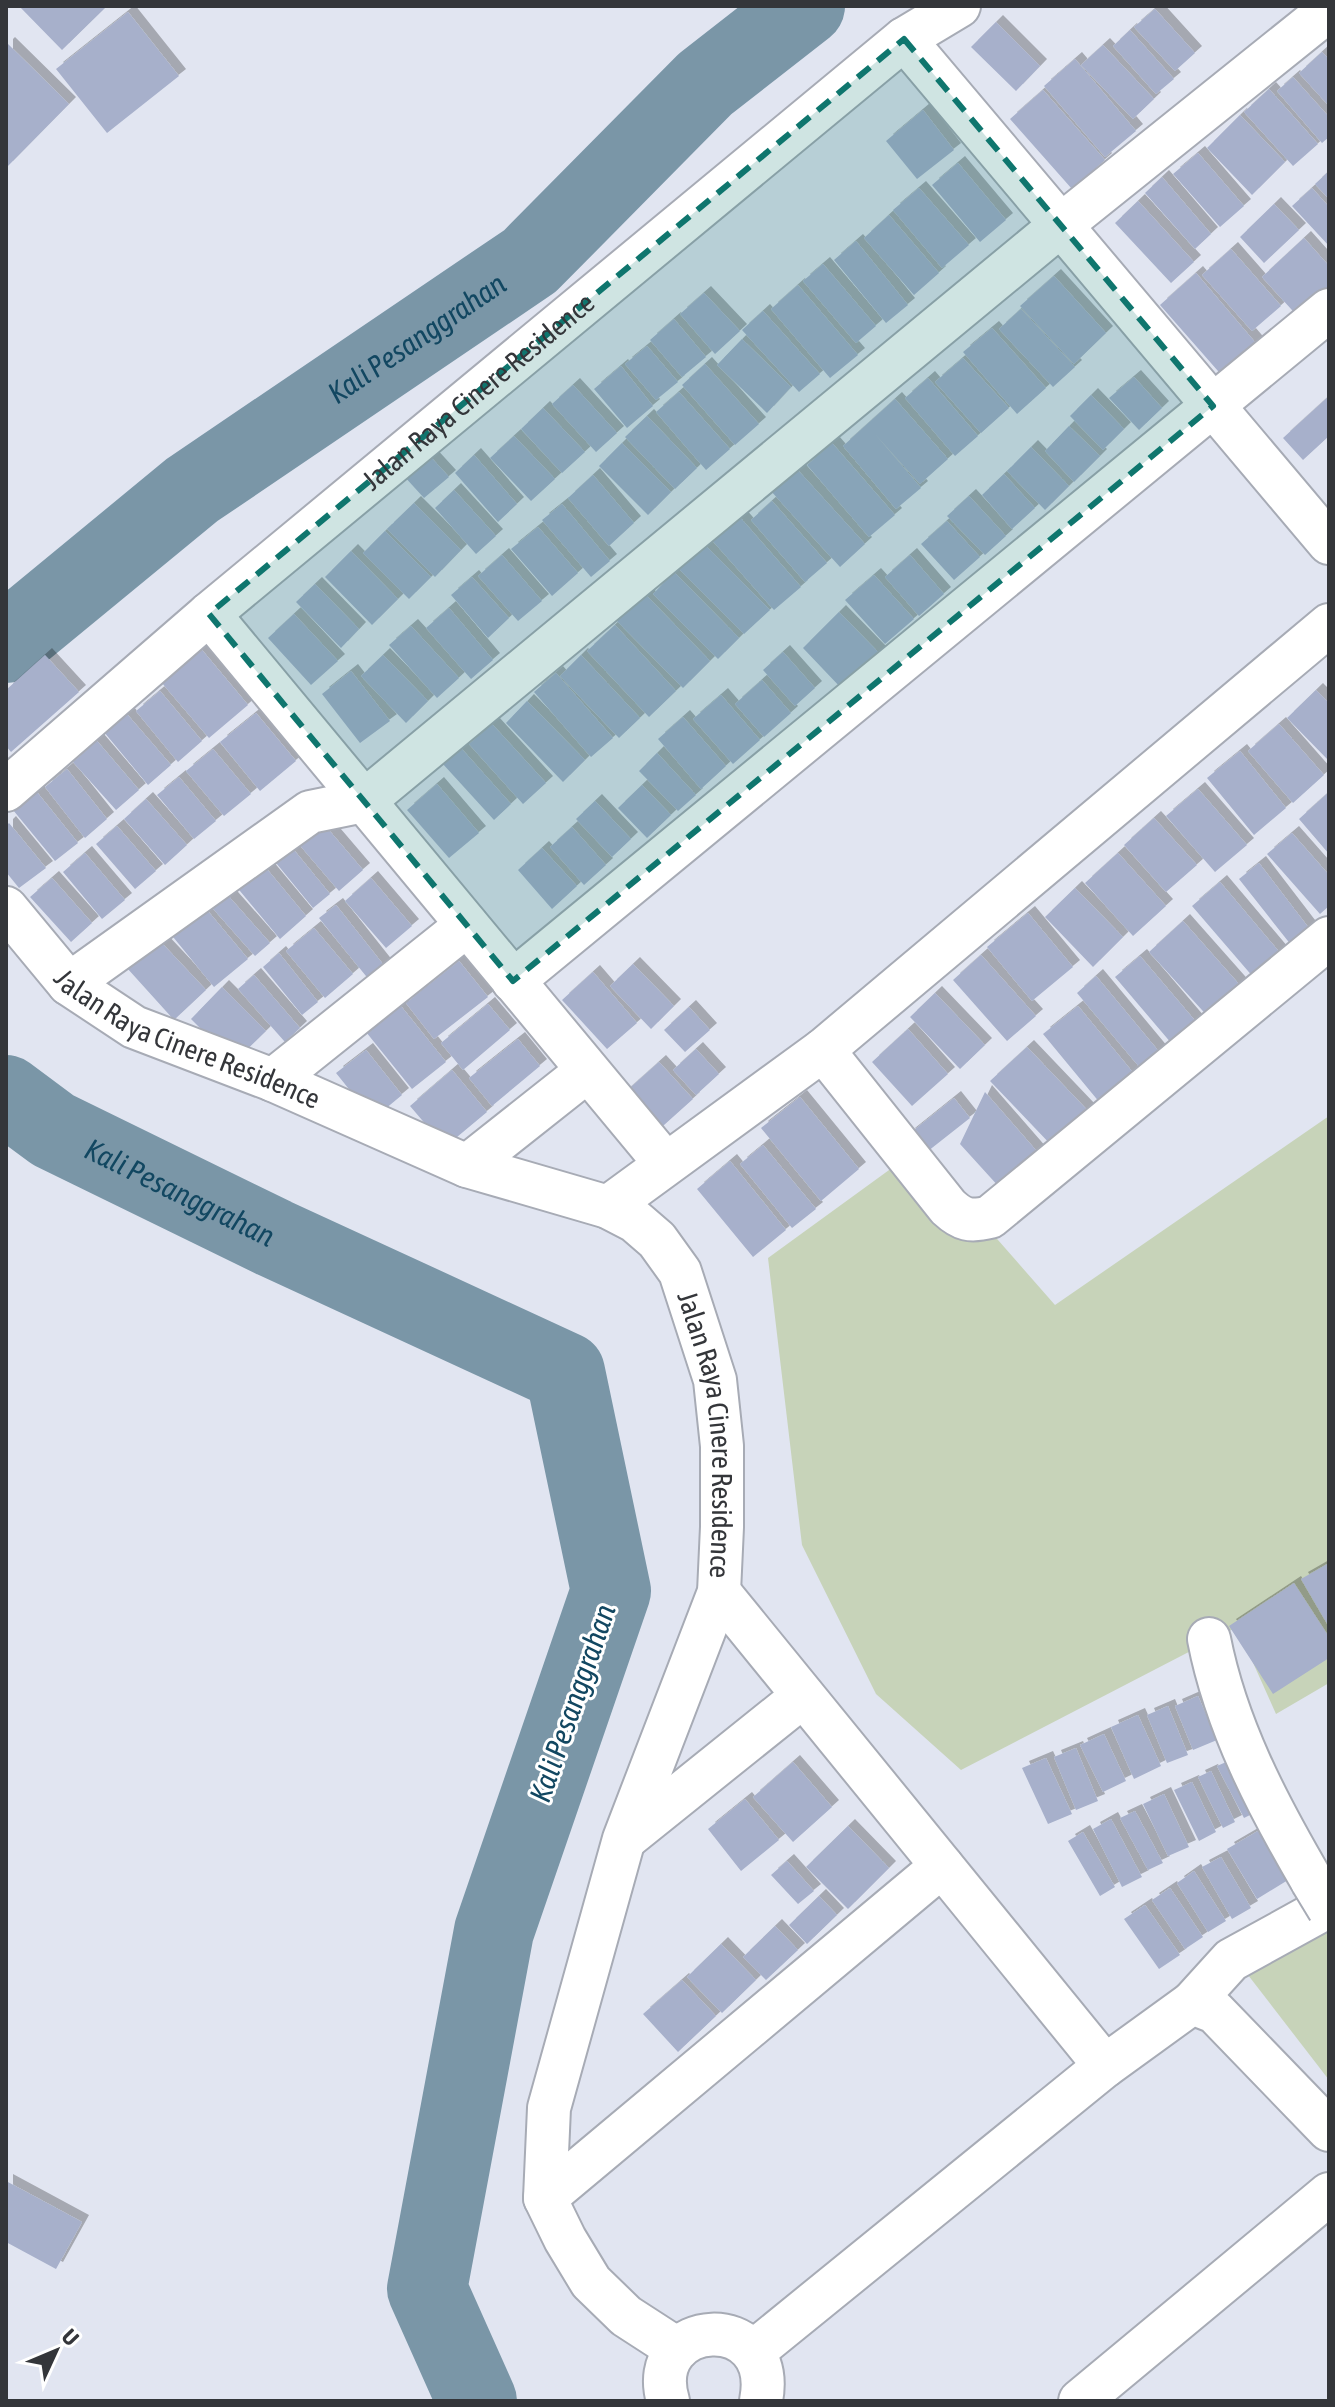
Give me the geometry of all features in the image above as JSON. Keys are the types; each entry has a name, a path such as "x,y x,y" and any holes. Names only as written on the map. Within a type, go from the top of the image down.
{"street":[{"name":"Jalan Raya Cinere Residence","path":"6,790 209,614 904,39 959,6"},
{"path":"69,984 310,812 364,801 1061,225 1329,10"},
{"path":"904,39 1329,543"},
{"path":"513,981 1329,310"},
{"path":"209,614 665,1163"},
{"path":"608,1207 823,1050 1329,625"},
{"name":"Jalan Raya Cinere Residence","path":"6,908 69,984 134,1027 273,1080 467,1166 608,1207 635,1221 657,1240 680,1272 715,1380 722,1446 719,1592 624,1839 549,2108 545,2198 591,2282 626,2316 677,2349"},
{"path":"273,1080 467,925"},
{"path":"823,1050 948,1207 960,1218 973,1221 990,1217 1329,938"},
{"path":"467,1166 587,1071"},
{"path":"719,1592 1105,2066"},
{"path":"753,2352 1105,2066 1192,2003 1231,1960 1323,1899 1275,1818 1250,1764 1217,1679 1209,1639"},
{"path":"624,1839 803,1696"},
{"path":"545,2198 942,1866"},
{"path":"1192,2003 1215,2012 1329,2130"},
{"path":"1080,2401 1329,2194"},
{"path":"668,2401 664,2381 668,2364 677,2349 691,2339 707,2334 725,2334 741,2341 753,2352 762,2368 764,2385 761,2401"}],"highlighted area":[{"path":"904,39 1213,406 513,981 209,614"}],"green space":[{"path":"1329,1116 1329,1683 1276,1714 1237,1627 961,1770 876,1694 802,1545 768,1258 918,1149 1055,1305"},
{"path":"1329,1930 1329,2080 1248,1975"}],"building":[{"path":"19,6 107,6 62,50"},
{"path":"1155,9 1195,53 1175,71 1134,27"},
{"path":"128,12 179,76 107,133 56,69"},
{"path":"996,22 1040,66 1016,91 971,47"},
{"path":"1130,30 1174,79 1156,94 1113,46"},
{"path":"8,44 69,104 6,168 6,46"},
{"path":"1103,45 1154,99 1133,119 1081,65"},
{"path":"1322,52 1329,59 1329,106 1299,73"},
{"path":"1075,59 1136,131 1105,157 1044,86"},
{"path":"1293,77 1329,117 1329,137 1322,143 1277,91"},
{"path":"1269,89 1318,144 1293,166 1244,112"},
{"path":"1043,90 1105,160 1072,189 1010,119"},
{"path":"923,110 954,150 917,179 886,141"},
{"path":"1240,115 1285,162 1252,195 1207,148"},
{"path":"1198,153 1244,206 1220,227 1173,174"},
{"path":"958,163 1006,220 980,242 932,185"},
{"path":"1329,171 1329,199 1315,184"},
{"path":"1162,177 1211,234 1195,249 1145,193"},
{"path":"919,188 969,245 942,268 893,210"},
{"path":"1312,188 1329,207 1329,246 1292,206"},
{"path":"1138,201 1194,262 1171,283 1115,223"},
{"path":"1274,204 1299,230 1264,263 1240,237"},
{"path":"889,215 939,273 914,295 864,238"},
{"path":"1304,238 1329,266 1329,294 1301,320 1262,277"},
{"path":"856,241 908,305 886,323 834,260"},
{"path":"1231,249 1281,306 1252,331 1202,275"},
{"path":"823,264 876,326 856,343 803,281"},
{"path":"1196,273 1260,348 1225,379 1160,305"},
{"path":"1054,276 1106,333 1074,364 1020,306"},
{"path":"798,285 858,355 830,378 771,309"},
{"path":"704,293 740,331 715,354 680,314"},
{"path":"1021,309 1075,367 1053,387 999,329"},
{"path":"763,311 820,374 799,392 742,330"},
{"path":"674,319 706,357 682,377 650,340"},
{"path":"992,328 1046,388 1017,414 963,352"},
{"path":"742,339 791,387 767,413 717,365"},
{"path":"647,346 678,382 656,400 625,364"},
{"path":"963,358 1009,408 981,433 935,382"},
{"path":"705,364 759,424 735,445 682,385"},
{"path":"621,366 653,406 627,428 594,389"},
{"path":"1134,377 1162,408 1139,430 1109,398"},
{"path":"928,378 978,436 955,456 905,398"},
{"path":"573,385 617,433 596,452 552,404"},
{"path":"679,392 730,449 706,470 656,412"},
{"path":"1091,395 1124,429 1103,450 1070,416"},
{"path":"1328,397 1329,436 1303,460 1283,438"},
{"path":"895,399 948,459 920,484 875,434 921,488 896,509 843,446"},
{"path":"543,408 585,452 562,473 521,429"},
{"path":"647,416 697,468 675,489 625,437"},
{"path":"1069,426 1100,456 1074,482 1045,451"},
{"path":"514,436 555,479 531,501 490,458"},
{"path":"622,443 671,492 648,515 599,466"},
{"path":"832,443 895,515 869,537 807,465"},
{"path":"1031,447 1069,486 1045,510 1007,471"},
{"path":"427,453 449,477 424,498 403,475"},
{"path":"474,455 517,504 498,522 455,473"},
{"path":"795,467 865,544 840,567 770,490"},
{"path":"1004,474 1035,508 1012,529 982,495"},
{"path":"593,475 634,523 609,546 568,498"},
{"path":"454,490 496,536 476,554 435,508"},
{"path":"969,496 1006,536 985,555 947,516"},
{"path":"772,501 827,563 805,582 751,520"},
{"path":"414,503 461,550 435,577 387,529"},
{"path":"562,504 610,561 591,577 542,520"},
{"path":"738,515 801,587 774,610 711,539"},
{"path":"947,521 980,557 954,580 921,544"},
{"path":"538,527 578,573 552,596 511,549"},
{"path":"385,531 431,577 409,599 363,553"},
{"path":"704,544 770,610 744,634 679,569"},
{"path":"351,551 398,599 372,625 325,577"},
{"path":"502,555 542,601 518,621 478,576"},
{"path":"910,555 944,594 919,616 885,577"},
{"path":"674,572 739,638 718,659 653,594"},
{"path":"874,575 914,619 885,644 845,600"},
{"path":"472,577 509,618 488,638 451,595"},
{"path":"315,584 359,629 341,648 296,602"},
{"path":"645,594 710,661 683,688 617,621"},
{"path":"449,608 493,660 471,679 426,628"},
{"path":"839,612 879,653 842,689 803,648"},
{"path":"294,614 338,661 311,685 268,638"},
{"path":"615,625 676,691 649,717 587,651"},
{"path":"411,626 459,678 437,698 389,645"},
{"path":"202,650 248,705 209,738 162,683"},
{"path":"783,652 815,688 795,706 763,670"},
{"path":"45,655 79,692 11,752 6,746 6,690"},
{"path":"383,655 428,701 406,723 361,676"},
{"path":"581,655 640,718 619,738 560,676"},
{"path":"351,671 390,721 360,743 322,694"},
{"path":"556,673 613,738 591,757 534,692"},
{"path":"762,680 791,713 764,737 735,704"},
{"path":"1316,690 1329,703 1329,761 1287,718"},
{"path":"160,691 202,741 178,762 136,711"},
{"path":"721,695 760,740 733,764 693,719"},
{"path":"527,701 585,760 563,782 506,723"},
{"path":"126,713 171,765 148,785 104,732"},
{"path":"256,713 296,761 260,791 220,742"},
{"path":"683,717 726,766 701,789 658,739"},
{"path":"492,724 546,783 523,804 469,744"},
{"path":"1279,724 1324,775 1293,803 1248,751"},
{"path":"97,741 139,790 116,810 73,762"},
{"path":"460,747 511,804 494,820 442,763"},
{"path":"213,749 251,794 224,816 186,771"},
{"path":"1240,751 1286,808 1254,835 1207,778"},
{"path":"657,753 696,795 678,811 639,771"},
{"path":"67,769 107,819 85,838 45,787"},
{"path":"179,777 216,821 194,839 157,795"},
{"path":"437,784 479,833 449,858 407,810"},
{"path":"642,785 671,815 647,838 618,808"},
{"path":"1198,789 1247,845 1215,872 1166,816"},
{"path":"36,791 78,843 55,861 13,810"},
{"path":"1329,792 1329,854 1299,819"},
{"path":"146,799 187,845 165,865 124,819"},
{"path":"595,801 631,839 612,857 576,819"},
{"path":"316,815 363,870 339,891 292,836"},
{"path":"1154,818 1197,865 1166,892 1124,845"},
{"path":"9,823 46,868 19,888 6,872 6,826"},
{"path":"117,826 156,871 135,889 96,844"},
{"path":"572,827 606,865 584,885 550,847"},
{"path":"1292,833 1329,875 1329,906 1320,914 1267,854"},
{"path":"289,844 330,894 313,908 272,858"},
{"path":"542,848 577,886 552,909 518,870"},
{"path":"85,853 125,900 102,919 63,872"},
{"path":"1118,853 1166,906 1133,936 1085,883"},
{"path":"261,862 306,916 280,939 235,885"},
{"path":"1259,863 1318,940 1299,955 1239,879"},
{"path":"52,878 92,923 71,942 30,897"},
{"path":"371,878 412,926 386,948 345,901"},
{"path":"1220,882 1281,954 1254,978 1192,906"},
{"path":"1075,888 1123,937 1093,967 1045,917"},
{"path":"224,891 270,943 255,956 209,904"},
{"path":"202,904 248,959 214,987 169,932"},
{"path":"336,905 386,968 370,981 319,918"},
{"path":"1028,913 1073,967 1032,1001 987,947"},
{"path":"1183,921 1245,991 1212,1021 1149,952"},
{"path":"314,928 353,974 325,998 286,951"},
{"path":"158,939 206,990 174,1020 127,968"},
{"path":"279,953 318,1002 302,1015 263,967"},
{"path":"981,955 1036,1016 1007,1041 953,980"},
{"path":"1140,956 1197,1023 1172,1044 1115,977"},
{"path":"459,961 488,997 434,1039 406,1003"},
{"path":"633,964 674,1006 651,1029 610,986"},
{"path":"593,972 637,1023 607,1049 562,1000"},
{"path":"254,975 300,1028 285,1042 238,989"},
{"path":"1096,976 1161,1054 1142,1070 1077,993"},
{"path":"222,987 266,1031 234,1062 191,1019"},
{"path":"935,993 985,1045 960,1069 910,1017"},
{"path":"396,1000 446,1062 412,1089 362,1027"},
{"path":"488,1004 510,1030 463,1070 441,1043"},
{"path":"1078,1006 1140,1081 1105,1109 1043,1034"},
{"path":"689,1007 710,1030 685,1052 664,1030"},
{"path":"908,1029 948,1074 912,1106 872,1062"},
{"path":"518,1039 540,1066 492,1106 469,1078"},
{"path":"1027,1047 1089,1112 1053,1147 990,1081"},
{"path":"696,1049 719,1074 696,1095 673,1070"},
{"path":"366,1050 402,1095 373,1119 336,1073"},
{"path":"659,1062 693,1099 654,1134 621,1096"},
{"path":"452,1070 487,1112 445,1147 410,1106"},
{"path":"985,1092 1040,1155 1000,1188 960,1144"},
{"path":"800,1097 859,1169 821,1201 761,1128"},
{"path":"954,1098 970,1118 923,1155 908,1135"},
{"path":"763,1145 816,1209 792,1228 740,1164"},
{"path":"730,1161 786,1230 753,1257 697,1189"},
{"path":"1329,1563 1329,1627 1301,1579"},
{"path":"1294,1583 1329,1637 1329,1658 1273,1694 1229,1626"},
{"path":"1198,1696 1217,1740 1193,1750 1175,1706"},
{"path":"1168,1706 1188,1755 1167,1763 1147,1715"},
{"path":"1138,1715 1161,1766 1134,1779 1111,1727"},
{"path":"1104,1734 1126,1781 1103,1792 1080,1745"},
{"path":"1076,1748 1098,1801 1076,1810 1054,1757"},
{"path":"1046,1758 1072,1814 1048,1824 1022,1768"},
{"path":"1233,1759 1260,1810 1244,1818 1217,1766"},
{"path":"793,1762 832,1807 793,1842 753,1797"},
{"path":"1211,1771 1235,1822 1223,1828 1198,1777"},
{"path":"1192,1782 1216,1832 1199,1841 1174,1790"},
{"path":"1164,1794 1189,1847 1168,1856 1143,1804"},
{"path":"745,1799 779,1840 741,1871 708,1829"},
{"path":"1135,1811 1163,1863 1148,1870 1120,1818"},
{"path":"1111,1819 1142,1877 1122,1887 1093,1829"},
{"path":"848,1826 889,1868 848,1909 806,1867"},
{"path":"1258,1831 1288,1880 1257,1899 1227,1849"},
{"path":"1083,1832 1115,1887 1100,1896 1068,1841"},
{"path":"1221,1857 1251,1908 1232,1919 1202,1867"},
{"path":"787,1861 814,1891 798,1904 771,1875"},
{"path":"1194,1871 1226,1921 1208,1932 1177,1883"},
{"path":"1170,1888 1203,1937 1185,1949 1152,1900"},
{"path":"819,1896 837,1915 807,1944 789,1925"},
{"path":"1145,1905 1180,1955 1159,1969 1124,1919"},
{"path":"775,1926 798,1950 766,1980 743,1957"},
{"path":"721,1944 756,1980 722,2013 687,1977"},
{"path":"682,1980 716,2016 678,2052 643,2014"},
{"path":"6,2181 82,2222 56,2269 6,2242"}],"waterway":[{"name":"Kali Pesanggrahan","path":"6,643 192,490 530,261 705,84 805,6"},
{"name":"Kali Pesanggrahan","path":"6,1095 53,1130 274,1238 565,1372 611,1591 494,1931 427,2289 477,2401"}]}
